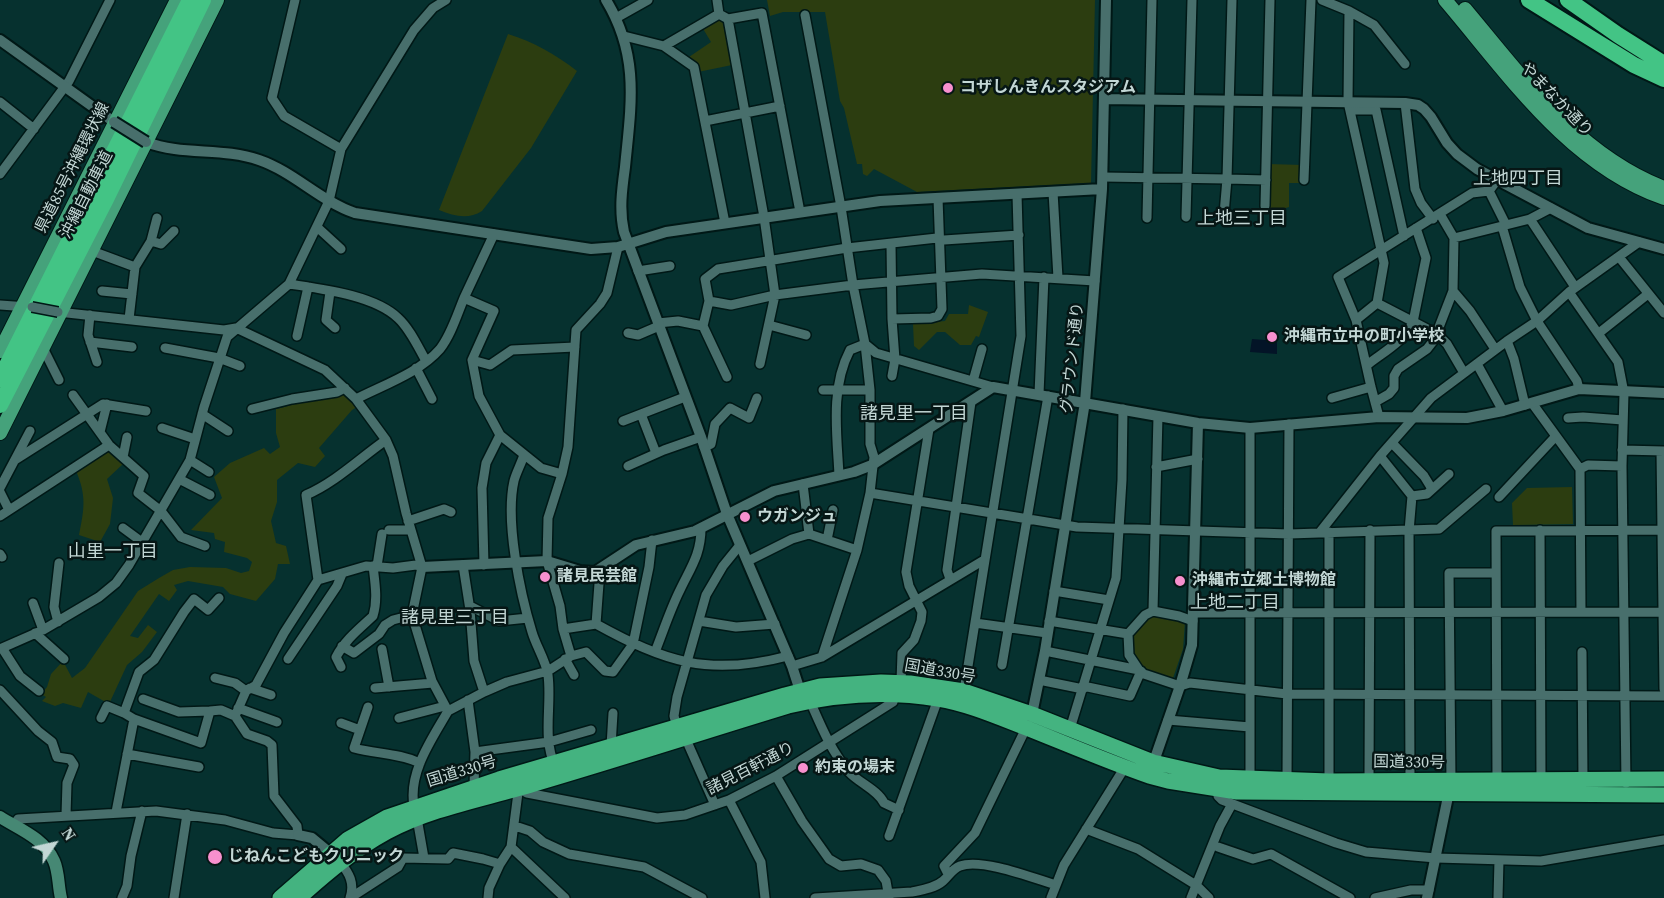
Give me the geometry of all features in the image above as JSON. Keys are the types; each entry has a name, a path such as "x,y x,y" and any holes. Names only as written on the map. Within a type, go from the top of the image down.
{"highway":[{"name":"沖縄自動車道","path":"0,380 190,0"},
{"name":"沖縄自動車道","path":"0,405 106,199 204,0"},
{"path":"1529,0 1634,65 1664,78"},
{"path":"1550,0 1664,78"},
{"path":"1568,0 1660,62"},
{"path":"1581,0 1660,62"},
{"name":"国道330号","path":"299,898 335,858 348,839 369,826 681,732 804,698 847,683 964,691 1125,767 1151,769 1219,783 1237,792 1329,787 1625,787 1664,779"},
{"name":"国道330号","path":"898,687 971,708 1070,729 1151,769"},
{"name":"国道330号","path":"557,770 611,746 681,732"},
{"name":"国道330号","path":"1219,783 1250,779 1287,780 1329,787 1369,781 1410,781 1450,788 1497,781 1583,781 1664,795"},
{"name":"国道330号","path":"416,812 474,787 518,782"},
{"name":"国道330号","path":"280,898 335,858"}],"main road":[{"name":"県道85号沖縄環状線","path":"0,351 27,307 114,122 177,0"},
{"path":"0,433 217,0"},
{"name":"やまなか通り","path":"1445,0 1525,95 1557,129 1606,168 1644,191 1664,198"},
{"name":"やまなか通り","path":"1457,0 1562,120 1608,157 1648,182 1664,188"},
{"path":"1608,157 1664,181"},
{"path":"5,822 39,841 48,851 57,871 61,898"}],"street":[{"path":"0,174 64,88 110,0"},
{"path":"295,0 272,98 284,116 341,149"},
{"path":"39,691 20,676 1,649 58,622 99,597 116,583 190,460 227,337 289,284 329,201 341,149 414,30 433,8 446,0"},
{"path":"574,675 568,657 560,606 547,561 548,518 568,447 576,330 607,293 623,245 621,199 632,87 630,62 624,36 606,0"},
{"path":"616,18 648,0"},
{"path":"717,0 718,14"},
{"name":"グラウンド通り","path":"1029,721 1045,651 1085,402 1103,177 1106,0"},
{"path":"1147,219 1152,0"},
{"path":"1186,217 1192,0"},
{"path":"1224,214 1232,0"},
{"path":"1265,206 1270,0"},
{"path":"1304,180 1311,0"},
{"path":"1322,0 1374,25 1405,64"},
{"path":"1349,11 1349,106 1384,263 1377,303 1356,320"},
{"path":"718,14 728,18 762,13 800,212"},
{"path":"664,46 718,14"},
{"path":"804,15 865,344 870,390 870,444 874,457 870,493 856,550 822,657"},
{"path":"728,18 765,217 775,295 760,364"},
{"path":"624,36 664,46 694,67 724,223"},
{"path":"0,40 64,88 146,142 188,152 234,154 255,159 287,173 329,201 355,213 584,248 623,245 656,234 880,201 1102,189"},
{"path":"1104,99 1307,101 1376,110 1404,236"},
{"path":"0,102 34,129"},
{"path":"1349,106 1406,103 1418,105 1457,154 1477,169 1588,228 1664,249"},
{"path":"1375,402 1389,394 1394,388 1394,376 1398,369 1427,349 1437,334 1453,291 1454,237 1421,203 1415,189 1406,103"},
{"path":"705,121 780,106"},
{"path":"1103,177 1266,180"},
{"path":"1379,417 1356,320 1338,277 1472,193 1489,191 1497,180"},
{"path":"1489,191 1504,226 1520,287 1537,321 1580,389"},
{"path":"1053,192 1058,278"},
{"path":"964,691 1021,336 1017,194"},
{"path":"892,319 931,318 938,316 942,309 938,198"},
{"path":"1454,237 1530,219 1551,208"},
{"path":"129,318 135,267 151,241 157,218"},
{"path":"1530,219 1618,362 1624,393 1622,466 1625,787"},
{"path":"317,227 340,249"},
{"path":"1367,365 1396,343 1411,328 1426,258 1416,228"},
{"path":"161,244 174,231"},
{"path":"356,399 416,368 440,349 494,234"},
{"path":"727,377 703,326 710,300 705,279 718,268 847,248 940,239 1019,235"},
{"path":"151,241 161,244 169,251"},
{"path":"1329,787 1329,612 1325,532 1380,456 1431,398 1506,341 1537,321 1572,290 1639,242"},
{"path":"891,244 895,359 892,376"},
{"path":"623,245 638,271 727,514 775,624 804,698 829,744 850,772 866,787 881,796 884,803 898,810"},
{"path":"92,251 135,267"},
{"path":"1619,257 1664,313"},
{"path":"638,271 670,266"},
{"path":"710,300 731,305 775,295 891,280 982,274 1095,281"},
{"path":"1002,665 1028,518 1044,395 1044,277"},
{"path":"289,284 352,295 398,318 426,361"},
{"path":"297,336 308,287"},
{"path":"102,291 132,294"},
{"path":"1453,291 1470,311 1495,349"},
{"path":"330,292 326,320 335,328"},
{"path":"1599,333 1648,294"},
{"path":"464,298 494,311 472,360 479,396 500,435 541,468 562,474"},
{"path":"1377,303 1437,334 1447,344 1464,373"},
{"path":"0,305 224,330 236,328 325,370 345,388 356,399 386,440 393,456 422,567 412,615 433,683 446,709"},
{"path":"90,315 90,342 97,362"},
{"path":"628,333 638,335 659,325 678,321 703,326"},
{"path":"769,325 806,335"},
{"path":"1506,341 1529,404 1580,469 1581,612"},
{"path":"90,342 132,347"},
{"path":"865,344 876,354 993,387 1198,423 1250,428 1379,417 1467,418 1503,411 1580,389 1624,393 1664,393"},
{"path":"839,476 837,391 844,362 850,350 865,344"},
{"path":"472,360 490,365 512,350 575,347"},
{"path":"43,348 59,380"},
{"path":"165,348 219,358 240,366"},
{"path":"973,381 982,349"},
{"path":"1477,364 1503,411"},
{"path":"416,368 432,399"},
{"path":"236,712 248,689 256,685 295,614 318,580 354,569 375,566 393,568 416,564 422,567 547,561 580,571 595,572 636,545 700,528 774,491 839,476 872,465 993,387"},
{"path":"1332,398 1371,387"},
{"path":"252,409 292,399 337,393 345,388"},
{"path":"823,390 870,390"},
{"path":"73,395 109,445 144,476 138,493 161,511 181,537 205,546"},
{"path":"623,421 686,397"},
{"path":"628,466 656,453 702,442 711,444 714,424 730,408 749,418 757,398"},
{"path":"950,579 947,570 971,402"},
{"path":"15,460 103,404 146,411"},
{"path":"100,432 107,404"},
{"path":"1070,729 1116,578 1122,480 1123,410"},
{"path":"202,414 228,431"},
{"path":"641,414 656,453"},
{"path":"1154,611 1158,416"},
{"path":"1568,418 1623,420"},
{"path":"1151,769 1192,645 1198,423"},
{"path":"1287,780 1289,424"},
{"path":"162,428 195,439"},
{"path":"1250,428 1250,779"},
{"path":"898,687 902,653 914,640 921,621 922,612 909,586 906,572 928,429"},
{"path":"9,510 0,490 30,431"},
{"path":"484,565 482,488 486,463 500,435"},
{"path":"1499,497 1556,436"},
{"path":"123,457 127,437"},
{"path":"318,580 306,495 320,488 386,440"},
{"path":"1392,443 1424,476 1432,489"},
{"path":"0,516 109,445"},
{"path":"1622,450 1662,451 1664,689"},
{"path":"524,455 514,482 512,505 518,563 536,647 548,671 549,742 557,770"},
{"path":"1380,456 1412,496 1409,531 1410,781"},
{"path":"1156,467 1198,459"},
{"path":"190,460 209,471"},
{"path":"1580,469 1588,465 1622,466"},
{"path":"1412,496 1427,495 1449,474"},
{"path":"179,479 210,495"},
{"path":"803,484 809,534"},
{"path":"870,493 1064,525 1289,534 1439,529 1486,489"},
{"path":"341,667 336,657 342,646 373,616 376,597 375,566 385,532 410,525 444,509 451,512"},
{"path":"828,540 833,510"},
{"path":"123,528 142,542"},
{"path":"655,652 680,589 697,558 700,528"},
{"path":"1369,781 1370,530"},
{"path":"1540,530 1541,781"},
{"path":"1497,781 1496,531 1663,530"},
{"path":"748,561 792,539 809,534 856,550"},
{"path":"613,672 633,644 649,567 652,540"},
{"path":"715,805 674,716 686,662 706,595 723,566 740,545"},
{"path":"563,630 596,624 633,644 680,662 712,666 822,657 984,560"},
{"path":"58,622 54,607 59,563"},
{"path":"463,566 470,606 474,661 484,692"},
{"path":"596,624 600,570"},
{"path":"1375,898 1412,890 1428,894 1450,788 1449,573 1496,573"},
{"path":"288,659 337,586 342,574"},
{"path":"1054,591 1109,600"},
{"path":"124,713 139,672 154,660 194,599 208,610 219,598"},
{"path":"33,603 39,632 64,659"},
{"path":"470,606 500,621 528,618"},
{"path":"1140,670 1129,655 1128,634 1145,615 1154,611 1193,617 1288,612 1663,612"},
{"path":"295,614 310,623"},
{"path":"342,646 354,653 379,634 385,625 393,620 412,615"},
{"path":"699,621 736,627 775,624"},
{"path":"1049,621 1128,634"},
{"path":"975,623 1047,633"},
{"path":"382,649 389,687"},
{"path":"1045,651 1140,670 1180,686 1190,683 1287,694 1664,696"},
{"path":"399,718 446,709 507,682 548,671 568,657 586,652 606,671 613,672"},
{"path":"1582,652 1583,781"},
{"path":"1039,681 1130,696 1140,670"},
{"path":"613,672 618,682"},
{"path":"215,678 271,695"},
{"path":"375,688 433,683"},
{"name":"諸見百軒通り","path":"518,782 527,793 657,818 685,815 729,800 776,777 893,702 898,687"},
{"path":"0,690 38,731 52,742 57,757 70,759 74,765 67,783 66,816"},
{"path":"143,699 179,712 221,710 277,722"},
{"path":"889,836 938,699"},
{"path":"468,700 475,752 474,787"},
{"path":"101,718 107,706 134,719 201,743 210,711"},
{"path":"368,707 354,748 404,756 420,763"},
{"path":"424,858 412,795 420,763 446,709"},
{"path":"236,712 247,734 272,745 274,796 297,826 298,835"},
{"path":"611,746 613,713"},
{"path":"116,812 134,719"},
{"path":"1168,720 1250,727"},
{"path":"948,874 944,866 975,832 1029,721"},
{"path":"341,723 360,730"},
{"path":"475,752 549,742 591,730"},
{"path":"127,754 199,767"},
{"path":"1051,898 1064,866 1125,767"},
{"path":"776,777 802,821 829,859 841,866 861,864 878,870 886,880 888,896"},
{"path":"488,898 489,888 511,847 518,782"},
{"path":"1219,783 1218,796 1232,804 1366,852 1436,858 1541,861 1664,840"},
{"path":"729,800 761,862 765,898"},
{"path":"1191,898 1220,826 1232,804"},
{"path":"122,898 127,886 130,856 142,811"},
{"path":"5,822 18,819 156,811 225,820 273,833 312,838 335,858 351,877 353,891 350,898"},
{"path":"174,898 187,814"},
{"path":"515,826 530,831 543,842 569,854 645,867 702,898"},
{"path":"1086,829 1126,843 1196,885 1209,898"},
{"path":"511,847 565,898"},
{"path":"1218,847 1253,859 1271,854 1350,898"},
{"path":"350,898 398,867 404,858 448,859 453,854 500,864"},
{"path":"1498,898 1499,860"},
{"path":"815,898 888,896 926,889 943,881 948,874 961,866 980,864 1056,885"}],"green space":[{"name":"コザしんきんスタジアム","path":"767,0 1095,0 1091,183 917,192 874,169 867,176 863,174 862,164 857,164 844,108 840,101 825,12 783,12 770,16"},
{"path":"717,19 723,23 732,65 698,72 696,63 689,57 711,42 702,27"},
{"path":"508,34 544,49 577,71 531,148 482,211 466,216 439,210"},
{"path":"1267,164 1304,165 1303,183 1289,183 1289,207 1273,212 1265,211"},
{"path":"969,305 988,312 979,337 976,336 971,345 960,345 945,332 937,332 919,350 914,346 913,324 945,321 949,314 968,314"},
{"path":"348,390 360,405 352,410 319,448 325,456 315,467 298,463 277,480 277,502 271,521 276,543 286,546 290,564 278,564 275,579 256,601 230,594 223,587 188,581 174,585 177,590 169,601 159,594 130,636 138,638 148,625 157,632 142,652 127,665 109,704 88,692 81,708 63,703 55,706 42,701 46,697 41,694 47,687 51,674 63,661 72,678 85,668 138,591 173,570 190,567 226,568 241,573 249,571 252,562 247,558 224,552 225,542 215,539 214,533 191,530 222,498 214,477 230,463 264,448 270,454 280,447 276,433 276,409 305,401 333,398"},
{"path":"105,448 123,464 107,479 113,498 110,524 100,542 79,535 84,503 76,471"},
{"path":"1572,487 1573,524 1513,525 1512,503 1527,488"},
{"path":"1164,615 1185,622 1183,649 1173,678 1141,667 1135,660 1133,651 1133,637 1138,626 1149,618"}],"water":[{"path":"1252,339 1277,341 1277,354 1250,352"}],"place":[{"name":"コザしんきんスタジアム","path":"948,88"},
{"name":"沖縄市立中の町小学校","path":"1272,337"},
{"name":"ウガンジュ","path":"745,517"},
{"name":"諸見民芸館","path":"545,577"},
{"name":"沖縄市立郷土博物館","path":"1180,581"},
{"name":"約束の場末","path":"803,768"},
{"name":"じねんこどもクリニック","path":"215,857"}],"district":[{"name":"上地四丁目","path":"1518,179"},
{"name":"上地三丁目","path":"1242,219"},
{"name":"諸見里一丁目","path":"914,414"},
{"name":"山里一丁目","path":"113,552"},
{"name":"上地二丁目","path":"1235,603"},
{"name":"諸見里三丁目","path":"455,618"}]}
